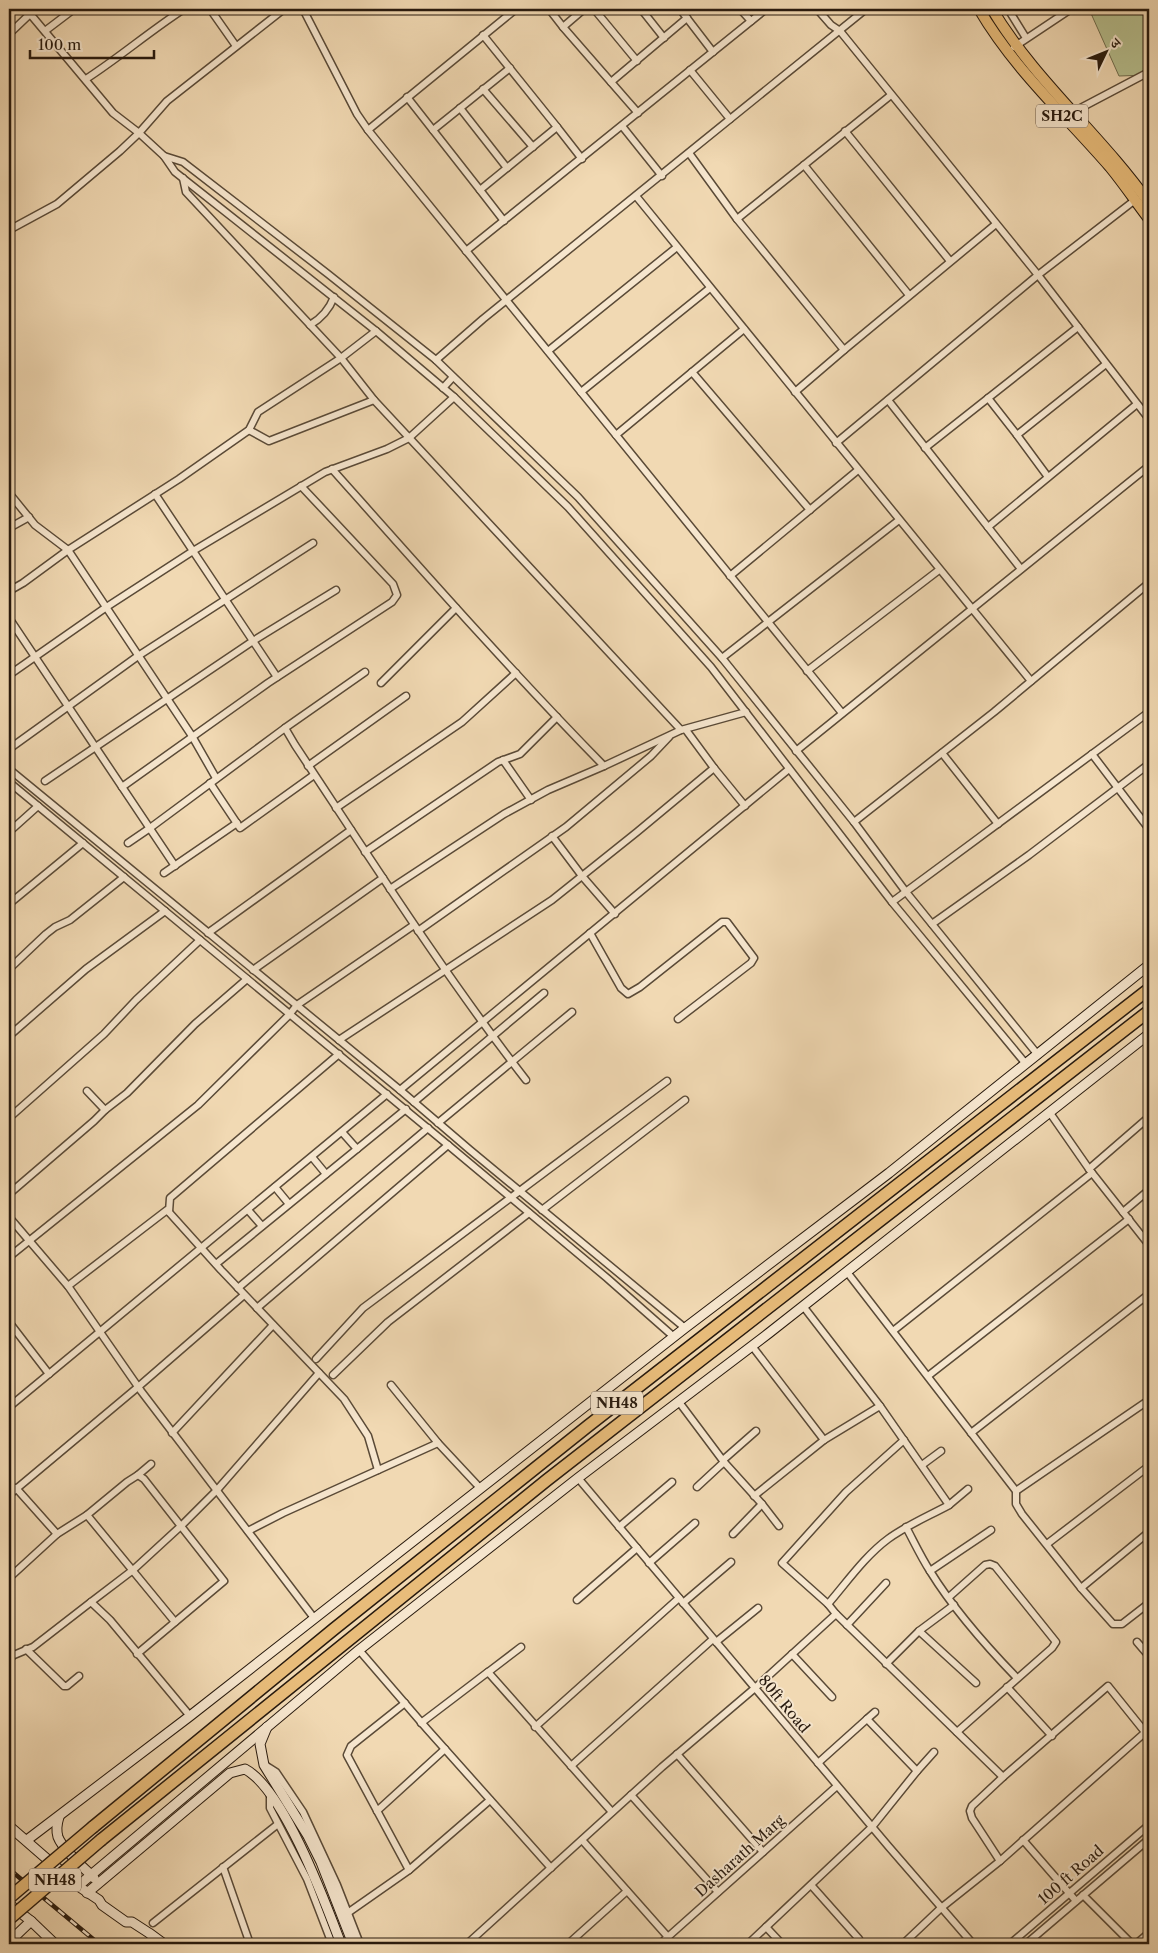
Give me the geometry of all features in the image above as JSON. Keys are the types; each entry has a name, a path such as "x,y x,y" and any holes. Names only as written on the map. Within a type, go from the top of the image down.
{"highway":[{"name":"NH48","path":"9,1898 342,1623 573,1438 1149,989"},
{"name":"NH48","path":"9,1919 101,1840 547,1480 1149,1011"}],"main road":[{"name":"SH2C","path":"979,9 1007,52 1045,98 1082,130 1149,203"},
{"name":"SH2C","path":"992,9 1016,45 1072,112 1082,130 1149,219"}],"street":[{"path":"45,31 74,9"},
{"path":"86,79 184,9"},
{"path":"210,9 236,46"},
{"path":"9,230 57,204 120,151 139,133 167,100 284,9"},
{"path":"303,9 357,114 368,130 842,714"},
{"path":"368,130 516,9"},
{"path":"549,9 638,113"},
{"path":"563,27 584,9"},
{"path":"594,9 637,60"},
{"path":"641,9 664,38"},
{"path":"680,9 713,52"},
{"path":"740,9 751,21"},
{"path":"466,251 766,9"},
{"path":"817,9 831,26 840,32 1038,275 1149,419"},
{"path":"436,360 507,300 866,9"},
{"path":"1008,9 1026,38"},
{"path":"1007,52 1071,9"},
{"path":"9,34 28,11 114,114 139,133 164,156 175,172 334,297 454,397 568,506 711,666 892,902 1026,1064"},
{"path":"611,82 687,18"},
{"path":"483,35 582,158"},
{"path":"433,130 510,68"},
{"path":"690,70 730,119"},
{"path":"1072,112 1149,72"},
{"path":"483,89 533,147"},
{"path":"737,219 891,95"},
{"path":"407,97 504,221"},
{"path":"460,108 508,168"},
{"path":"622,126 662,176"},
{"path":"480,190 557,127"},
{"path":"845,132 950,261"},
{"path":"689,153 737,219 844,350"},
{"path":"164,156 183,162 436,360 578,497 722,658 854,822 906,892 1038,1055"},
{"path":"804,165 909,295"},
{"path":"183,178 186,192 341,358 374,400 408,438 684,730 745,806"},
{"path":"636,196 1031,681"},
{"path":"836,443 1038,275 1135,200"},
{"path":"794,392 996,224"},
{"path":"548,351 677,247"},
{"path":"581,392 710,288"},
{"path":"310,324 324,314 334,297"},
{"path":"925,448 1078,327"},
{"path":"616,435 744,329"},
{"path":"9,591 249,430 258,412 341,358 376,331"},
{"path":"1017,436 1106,364"},
{"path":"692,372 810,510"},
{"path":"443,388 453,377"},
{"path":"9,674 105,608 193,551 301,486 332,469 387,449 408,438 454,397"},
{"path":"988,398 1048,477"},
{"path":"249,430 269,441 374,400"},
{"path":"888,400 1021,569"},
{"path":"988,527 1137,404"},
{"path":"796,750 1149,466"},
{"path":"332,469 456,608 604,766"},
{"path":"730,576 858,470"},
{"path":"122,787 192,736 392,602 397,595 393,584 387,577 301,486"},
{"path":"9,493 35,524 68,550 192,736 216,778"},
{"path":"155,494 277,678"},
{"path":"9,528 29,517"},
{"path":"722,658 899,520"},
{"path":"9,749 138,656 313,542"},
{"path":"807,671 939,570"},
{"path":"854,822 1031,681 1149,583"},
{"path":"45,781 253,641 336,590"},
{"path":"381,683 456,608"},
{"path":"9,618 175,866"},
{"path":"128,843 365,672"},
{"path":"336,808 462,722 516,673"},
{"path":"308,766 406,696"},
{"path":"390,889 504,814 530,800 672,734 746,712"},
{"path":"892,902 1149,712"},
{"path":"366,852 503,760 520,754 557,718"},
{"path":"285,728 308,766 416,928 482,1023 526,1080"},
{"path":"9,1257 198,1105 297,1005 416,928 552,836 651,756 672,734"},
{"path":"942,753 998,824"},
{"path":"1092,754 1149,829"},
{"path":"503,760 530,800"},
{"path":"932,924 1149,764"},
{"path":"339,1040 552,900 714,768"},
{"path":"9,769 400,1090 685,1328"},
{"path":"400,1090 790,769"},
{"path":"210,783 240,828 314,775"},
{"path":"9,782 247,978 289,1015 406,1109 674,1337"},
{"path":"9,832 38,806"},
{"path":"164,873 237,823"},
{"path":"208,932 351,830"},
{"path":"552,836 614,914"},
{"path":"9,904 82,843"},
{"path":"9,969 54,927 70,920 124,877"},
{"path":"254,970 383,878"},
{"path":"9,1036 86,968 166,911"},
{"path":"590,933 621,988 628,994 640,987 722,922 727,922 754,958 751,963 678,1019"},
{"path":"9,1118 98,1040 136,1000 200,940"},
{"path":"27,1840 190,1716 685,1328 889,1173 1149,965"},
{"path":"9,1194 137,1084 195,1024 247,978"},
{"path":"414,1102 544,993"},
{"path":"438,1123 572,1012"},
{"path":"78,1886 359,1650 578,1478 847,1272 1149,1034"},
{"path":"339,1054 170,1198 170,1212 238,1288 344,1399 368,1436 378,1470"},
{"path":"316,1359 363,1308 666,1082"},
{"path":"87,1090 105,1110"},
{"path":"9,1396 12,1405 387,1094"},
{"path":"542,1210 685,1100"},
{"path":"216,1264 406,1109"},
{"path":"1050,1113 1090,1171 1149,1245"},
{"path":"893,1331 1090,1171 1149,1117"},
{"path":"238,1288 428,1128"},
{"path":"342,1132 357,1149"},
{"path":"257,1308 448,1145"},
{"path":"312,1157 326,1174"},
{"path":"275,1187 289,1204"},
{"path":"1123,1212 1149,1190"},
{"path":"68,1286 167,1210 170,1212"},
{"path":"248,1210 262,1226"},
{"path":"333,1375 388,1322 529,1213"},
{"path":"9,1217 68,1286 172,1433 314,1618"},
{"path":"928,1376 1129,1219"},
{"path":"847,1272 1016,1491 1016,1504 1081,1588 1113,1624 1122,1624 1149,1603"},
{"path":"9,1494 138,1387 244,1294"},
{"path":"971,1433 1149,1294"},
{"path":"803,1306 880,1406 949,1505"},
{"path":"9,1322 49,1374"},
{"path":"172,1433 273,1325"},
{"path":"752,1346 824,1440"},
{"path":"9,1648 11,1657 33,1647 133,1570 217,1490 319,1373"},
{"path":"391,1385 438,1443 480,1488"},
{"path":"1016,1491 1149,1400"},
{"path":"679,1402 724,1461 779,1526"},
{"path":"754,1496 824,1440 880,1406"},
{"path":"697,1488 756,1431"},
{"path":"904,1440 846,1492 782,1563 828,1604 886,1664 1003,1777"},
{"path":"248,1531 283,1513 438,1443"},
{"path":"922,1465 941,1450"},
{"path":"9,1578 57,1534 87,1515 150,1464"},
{"path":"1047,1544 1149,1466"},
{"path":"137,1654 224,1581 144,1478 138,1475"},
{"name":"80ft Road","path":"578,1478 837,1786 973,1944"},
{"path":"619,1527 672,1482"},
{"path":"16,1488 57,1534"},
{"path":"828,1604 865,1560 887,1540 906,1527 949,1505 968,1489"},
{"path":"733,1534 762,1504"},
{"path":"87,1515 175,1622"},
{"path":"649,1563 695,1523"},
{"path":"906,1527 930,1571 948,1597 1017,1678"},
{"path":"930,1571 991,1530"},
{"path":"1081,1588 1149,1532"},
{"path":"577,1600 637,1548"},
{"path":"535,1727 681,1600 731,1562"},
{"path":"948,1597 988,1563 995,1566 1056,1642 1052,1648 957,1732"},
{"path":"847,1625 886,1583"},
{"path":"91,1602 110,1620 190,1716"},
{"path":"886,1664 919,1631 954,1605"},
{"path":"571,1766 715,1641 758,1608"},
{"path":"467,1944 631,1794 755,1688 836,1614"},
{"path":"919,1631 976,1683"},
{"path":"1137,1642 1149,1656"},
{"path":"422,1723 521,1647"},
{"path":"26,1649 64,1686 67,1686 79,1676"},
{"path":"359,1650 445,1750 551,1868"},
{"path":"792,1654 832,1697"},
{"path":"487,1673 612,1812"},
{"path":"903,1944 941,1908 1000,1861 1148,1733 1108,1686 972,1806 970,1811 972,1818 1000,1861"},
{"path":"1007,1687 1052,1736"},
{"path":"404,1703 351,1746 347,1754 409,1870"},
{"path":"818,1763 875,1712"},
{"path":"867,1719 917,1771"},
{"path":"268,1726 260,1744 264,1765 308,1836 353,1944"},
{"path":"377,1810 445,1750"},
{"path":"748,1944 872,1827 934,1752"},
{"path":"677,1754 763,1852"},
{"path":"264,1765 276,1772 303,1812 349,1912 360,1944"},
{"path":"87,1893 230,1774 245,1769 256,1777 270,1794 300,1845 320,1887 341,1944"},
{"name":"Dasharath Marg","path":"660,1944 837,1786"},
{"path":"270,1794 270,1808 307,1879 332,1944"},
{"path":"631,1794 718,1892"},
{"path":"349,1912 409,1870 490,1800"},
{"path":"59,1816 58,1838 99,1883"},
{"path":"153,1923 278,1824"},
{"path":"9,1826 78,1886 99,1900 102,1905 126,1922 132,1922 164,1944"},
{"name":"100 ft Road","path":"1010,1944 1149,1826"},
{"path":"1026,1944 1035,1941 1076,1901 1149,1839"},
{"path":"582,1840 668,1937"},
{"path":"1024,1840 1076,1901"},
{"path":"223,1867 250,1944"},
{"path":"811,1885 859,1939"},
{"path":"568,1944 626,1891"},
{"path":"1083,1895 1132,1944"},
{"path":"9,1904 55,1944"},
{"path":"9,1942 30,1921"},
{"path":"766,1927 782,1944"},
{"path":"1136,1944 1149,1933"}],"green space":[{"path":"1089,9 1149,9 1149,75 1119,76"}],"railway":[{"path":"9,1869 99,1944"}]}
